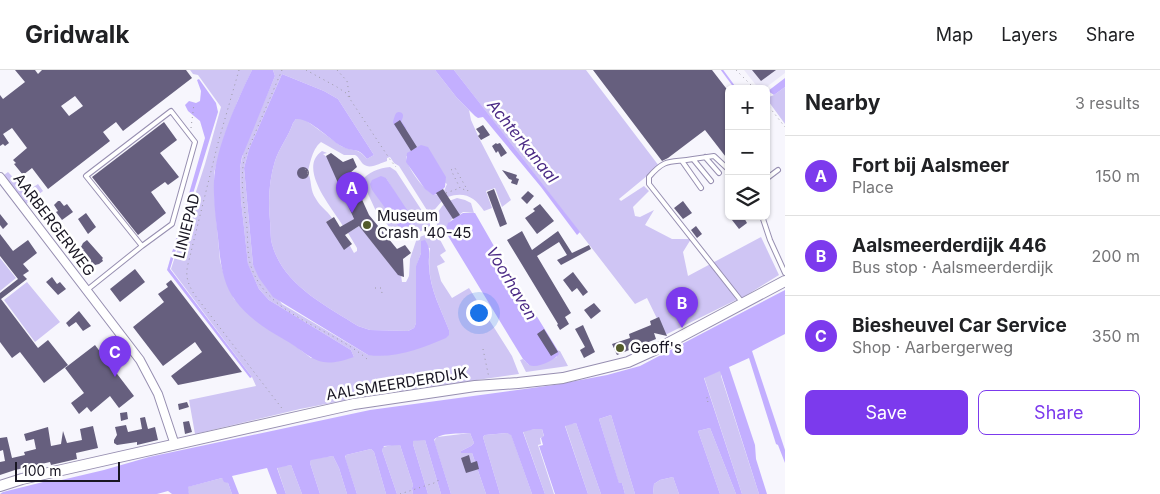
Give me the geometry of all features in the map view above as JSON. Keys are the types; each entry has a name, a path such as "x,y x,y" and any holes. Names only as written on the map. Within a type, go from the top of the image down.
{"street":[{"name":"AARBERGERWEG","path":"0,176 145,368 161,402 175,445"},
{"name":"AALSMEERDERDIJK","path":"0,486 354,404 490,384 518,384 563,378 628,362 661,347 785,281"}],"lane":[{"name":"AARBERGERWEG","path":"87,290 172,224 195,142 170,111 86,176 142,246"},
{"path":"705,157 719,173"},
{"path":"725,166 716,157 682,161 672,160 664,164 649,177 649,184 742,304"},
{"path":"693,159 711,181"},
{"path":"682,161 701,188"},
{"path":"770,176 778,170"},
{"path":"763,220 785,273"}],"path":[{"name":"LINIEPAD","path":"240,70 218,143 186,276 194,294 282,408 286,419"},
{"path":"282,70 277,77 244,159 242,175 251,267 264,290 276,303 350,346 366,360"},
{"path":"306,70 337,86 346,93 396,167"},
{"path":"337,70 347,81 350,100"},
{"path":"736,70 752,85"},
{"path":"190,131 194,104"},
{"path":"770,108 785,127"},
{"path":"446,193 460,188 468,191 455,168 450,170 460,188"},
{"path":"305,169 309,172 306,177"},
{"path":"375,288 381,288 382,293"},
{"path":"483,349 490,384"},
{"path":"708,402 706,398 710,396"},
{"path":"400,494 438,480"}],"shaded area":[{"path":"190,70 252,70 225,134 214,173 220,261 234,299 311,358 354,357 351,350 269,300 259,289 248,265 241,200 240,168 244,149 275,76 273,70 435,70 469,110 479,138 511,200 502,207 495,188 486,191 492,208 484,211 469,196 454,195 448,197 444,191 447,184 406,156 409,167 418,180 428,191 438,195 442,201 430,215 399,166 390,157 387,158 387,161 375,166 366,166 355,155 344,155 321,142 313,154 306,178 309,175 314,196 332,218 326,222 350,246 354,253 357,251 357,248 348,233 359,226 398,274 401,275 402,282 406,282 409,276 410,259 417,238 433,232 437,234 446,251 440,255 445,262 437,266 441,281 452,298 469,288 512,356 519,374 372,395 300,409 195,434 189,400 256,386 252,377 171,269 205,164 221,107 198,75 193,74","holes":["282,74 324,91 338,99 374,155 367,159 358,151 341,146 304,119 296,119 277,156 270,183 271,239 278,258 285,271 295,282 319,302 358,326 370,330 408,331 414,328 416,323 416,267 421,247 430,248 431,281 449,330 368,355 282,304 253,265 244,168 249,149"]},
{"path":"454,70 586,70 659,166 619,199 621,201 644,186 649,191 633,207 635,216 640,217 654,210 645,225 672,239 691,239 683,252 688,276 761,237 779,275 742,298 740,295 735,296 736,300 665,335 647,298 635,304"},
{"path":"744,70 785,70 785,73 769,85 756,85"},
{"path":"785,87 785,124 770,103 770,96"},
{"path":"322,151 327,153 323,154 328,158 354,219 343,226 325,199 315,177 313,167 315,158"},
{"path":"390,167 396,171 430,223 430,226 426,229 402,239 398,238 375,209 362,181 370,173 378,169","holes":["386,178 395,193 402,229"]},
{"path":"8,172 24,189 29,190 38,184 43,191 26,204 4,175"},
{"path":"457,198 471,203 474,213 463,212 459,215 449,201"},
{"path":"444,204 453,218 442,233 437,225 436,218"},
{"path":"0,258 16,278 0,291"},
{"path":"27,282 60,322 35,342 4,300"},
{"path":"557,350 560,351 568,366 526,372 520,360 523,359 529,365 544,363 557,357"},
{"path":"721,370 721,376 759,494 742,494 704,377"},
{"path":"611,415 635,494 625,494 622,483 619,484 599,419"},
{"path":"576,423 601,494 588,494 565,425"},
{"path":"710,428 736,494 720,494 698,431"},
{"path":"542,429 544,437 540,438 541,444 538,445 554,494 545,494 523,431"},
{"path":"470,433 474,443 461,451 461,453 472,453 486,494 451,494 434,441 437,437"},
{"path":"511,434 532,494 500,494 483,437 485,435"},
{"path":"425,440 441,494 428,494 413,444 413,441"},
{"path":"400,445 413,485 413,494 397,494 382,450 383,447"},
{"path":"371,449 374,452 386,494 357,494 345,458 346,455"},
{"path":"333,456 347,494 320,494 310,463 311,459"},
{"path":"291,465 302,494 286,494 277,467"},
{"path":"673,477 679,494 653,494 654,484 660,480"},
{"path":"222,478 228,483 232,494 189,494 187,487"}],"water":[{"path":"252,70 273,70 275,76 242,157 240,168 241,200 248,264 259,289 269,300 351,350 354,357 342,361 324,362 310,357 264,327 252,318 235,300 224,278 214,203 215,168 228,124"},
{"path":"435,70 454,70 580,232 577,235 541,187 483,117 478,118 475,116 457,98"},
{"path":"282,74 324,91 338,99 374,155 367,159 358,151 347,149 338,144 307,122 296,119 277,156 270,183 271,239 285,271 319,302 358,326 370,330 408,331 414,328 416,323 416,266 421,253 421,241 425,240 429,250 431,283 449,330 449,335 446,338 418,349 398,354 368,355 273,297 259,278 253,265 244,168 249,149"},
{"path":"785,78 785,87 774,95 770,92 770,89"},
{"path":"199,79 216,103 218,112 170,269 252,377 250,378 167,270 205,138 200,121 188,111 185,105 189,101 196,103 200,101 201,91 197,80"},
{"path":"421,145 428,147 446,177 445,187 438,194 433,195 425,189 406,162 407,153"},
{"path":"381,176 386,178 415,222 413,227 402,229 399,227 372,190 370,184 372,180"},
{"name":"Voorhaven","path":"456,212 458,216 463,213 475,213 557,349 559,354 554,359 541,365 532,366 523,359 445,231 448,223 454,219 452,215"},
{"path":"785,290 785,334 752,351 785,450 785,463 776,444 749,358 729,367 755,445 756,459 767,494 759,494 720,371 704,378 742,494 736,494 710,428 698,431 720,494 679,494 673,477 660,480 654,484 653,494 635,494 611,415 599,419 619,483 622,483 625,494 601,494 576,423 565,426 588,494 555,494 539,446 543,445 541,438 544,436 542,429 535,429 523,432 545,494 532,494 511,435 507,433 485,435 483,437 500,494 486,494 472,453 461,453 461,451 474,443 470,433 445,435 434,440 451,494 441,494 425,440 413,441 413,444 428,494 413,494 413,485 400,445 384,446 382,450 397,494 386,494 374,452 371,449 346,455 345,457 357,494 347,494 333,456 311,460 310,463 320,494 302,494 291,465 277,468 286,494 277,494 267,468 232,476 239,494 232,494 228,483 224,482 222,478 188,487 189,494 172,494 168,491 157,494 0,494 51,480 53,482 104,470 149,457 370,410 554,385 607,375 640,366"}],"building":[{"path":"15,70 35,70 38,74 42,70 186,70 192,78 123,131 116,122 103,132 110,141 48,189 32,168 23,175 14,164 16,163 13,160 27,148 12,128 3,134 9,143 5,146 3,144 0,146 0,95 3,99 25,82","holes":["75,96 83,106 69,116 61,106"]},
{"path":"593,70 712,70 725,87 725,156 705,130 662,161"},
{"path":"752,70 776,70 761,81"},
{"path":"400,120 417,147 411,151 394,124"},
{"path":"164,122 177,140 160,153 179,177 168,185 165,182 151,192 166,213 138,235 92,177"},
{"path":"483,125 490,135 481,140 478,136 480,134 476,129"},
{"path":"500,143 507,153 501,157 492,146"},
{"path":"331,153 343,162 353,158 357,167 350,173 369,215 397,249 405,245 411,253 403,259 404,277 398,275 359,226 345,235 352,244 344,250 326,222 334,217 340,227 354,219 326,156"},
{"path":"301,167 305,167 309,173 305,179 301,179 297,175 297,171"},
{"path":"502,170 517,175 516,178 519,179 517,185 511,183 512,180"},
{"path":"443,189 460,215 453,219 436,193"},
{"path":"494,189 507,224 500,227 487,192"},
{"path":"528,191 534,196 527,204 521,198"},
{"path":"58,201 64,206 67,204 73,212 62,220 56,212 58,211 54,205"},
{"path":"683,201 692,213 683,219 674,208"},
{"path":"540,204 554,221 537,234 525,218 535,211 533,209"},
{"path":"86,213 96,227 88,234 78,219"},
{"path":"0,214 8,224 3,229 0,225"},
{"path":"732,220 745,220 747,223 739,229"},
{"path":"696,226 702,234 697,238 691,230"},
{"path":"522,231 532,250 558,231 572,253 589,245 591,249 561,265 557,260 567,255 559,242 537,256 571,313 565,317 569,324 560,330 507,240"},
{"path":"0,234 13,251 28,240 37,253 23,264 29,271 23,275 27,279 1,299 38,348 48,340 68,365 44,383 20,352 12,358 0,342 0,293 18,279 0,256"},
{"path":"87,240 103,258 103,261 99,264 91,263 82,252 84,250 81,247"},
{"path":"135,269 145,282 120,302 110,289"},
{"path":"573,272 588,292 583,296 577,288 572,292 563,280"},
{"path":"52,277 57,284 60,282 66,289 58,295 46,282"},
{"path":"171,280 242,372 178,385 171,376 202,352 195,342 163,366 133,327 164,302 158,294 168,287 166,284"},
{"path":"594,303 601,311 591,319 584,310"},
{"path":"79,311 91,326 83,331 76,322 69,327 66,323"},
{"path":"659,317 667,336 654,333 656,339 617,355 612,344 630,338 629,334 651,325 650,321"},
{"path":"583,325 595,352 584,358 580,350 585,347 575,329"},
{"path":"544,329 558,352 551,356 537,334"},
{"path":"95,345 134,396 119,408 110,396 91,412 87,407 79,414 71,403 84,393 65,368"},
{"path":"187,402 189,407 179,410 178,404"},
{"path":"127,412 128,419 121,421 120,413"},
{"path":"145,417 148,429 155,427 158,440 137,445 137,442 117,445 114,443 117,435 115,427 126,425 128,432 142,429 140,418"},
{"path":"189,421 192,432 185,434 183,422"},
{"path":"93,426 98,448 76,453 77,459 51,465 50,462 0,475 0,462 5,461 3,450 0,451 0,438 7,437 12,458 25,455 24,452 36,449 34,439 26,441 24,434 48,427 51,446 61,444 63,431 67,443 82,440 80,429"},
{"path":"469,455 471,463 477,461 479,469 466,473 461,458"}],"waterway":[{"path":"722,70 733,85"},
{"path":"399,116 397,122 402,129"}],"place":[{"name":"Fort bij Aalsmeer","path":"352,213"},
{"name":"Museum Crash '40-45","path":"367,225"},
{"name":"Aalsmeerderdijk 446","path":"682,328"},
{"name":"Geoff's","path":"620,348"},
{"name":"Biesheuvel Car Service","path":"115,377"}],"water label":[{"name":"Achterkanaal","path":"523,141"}]}
